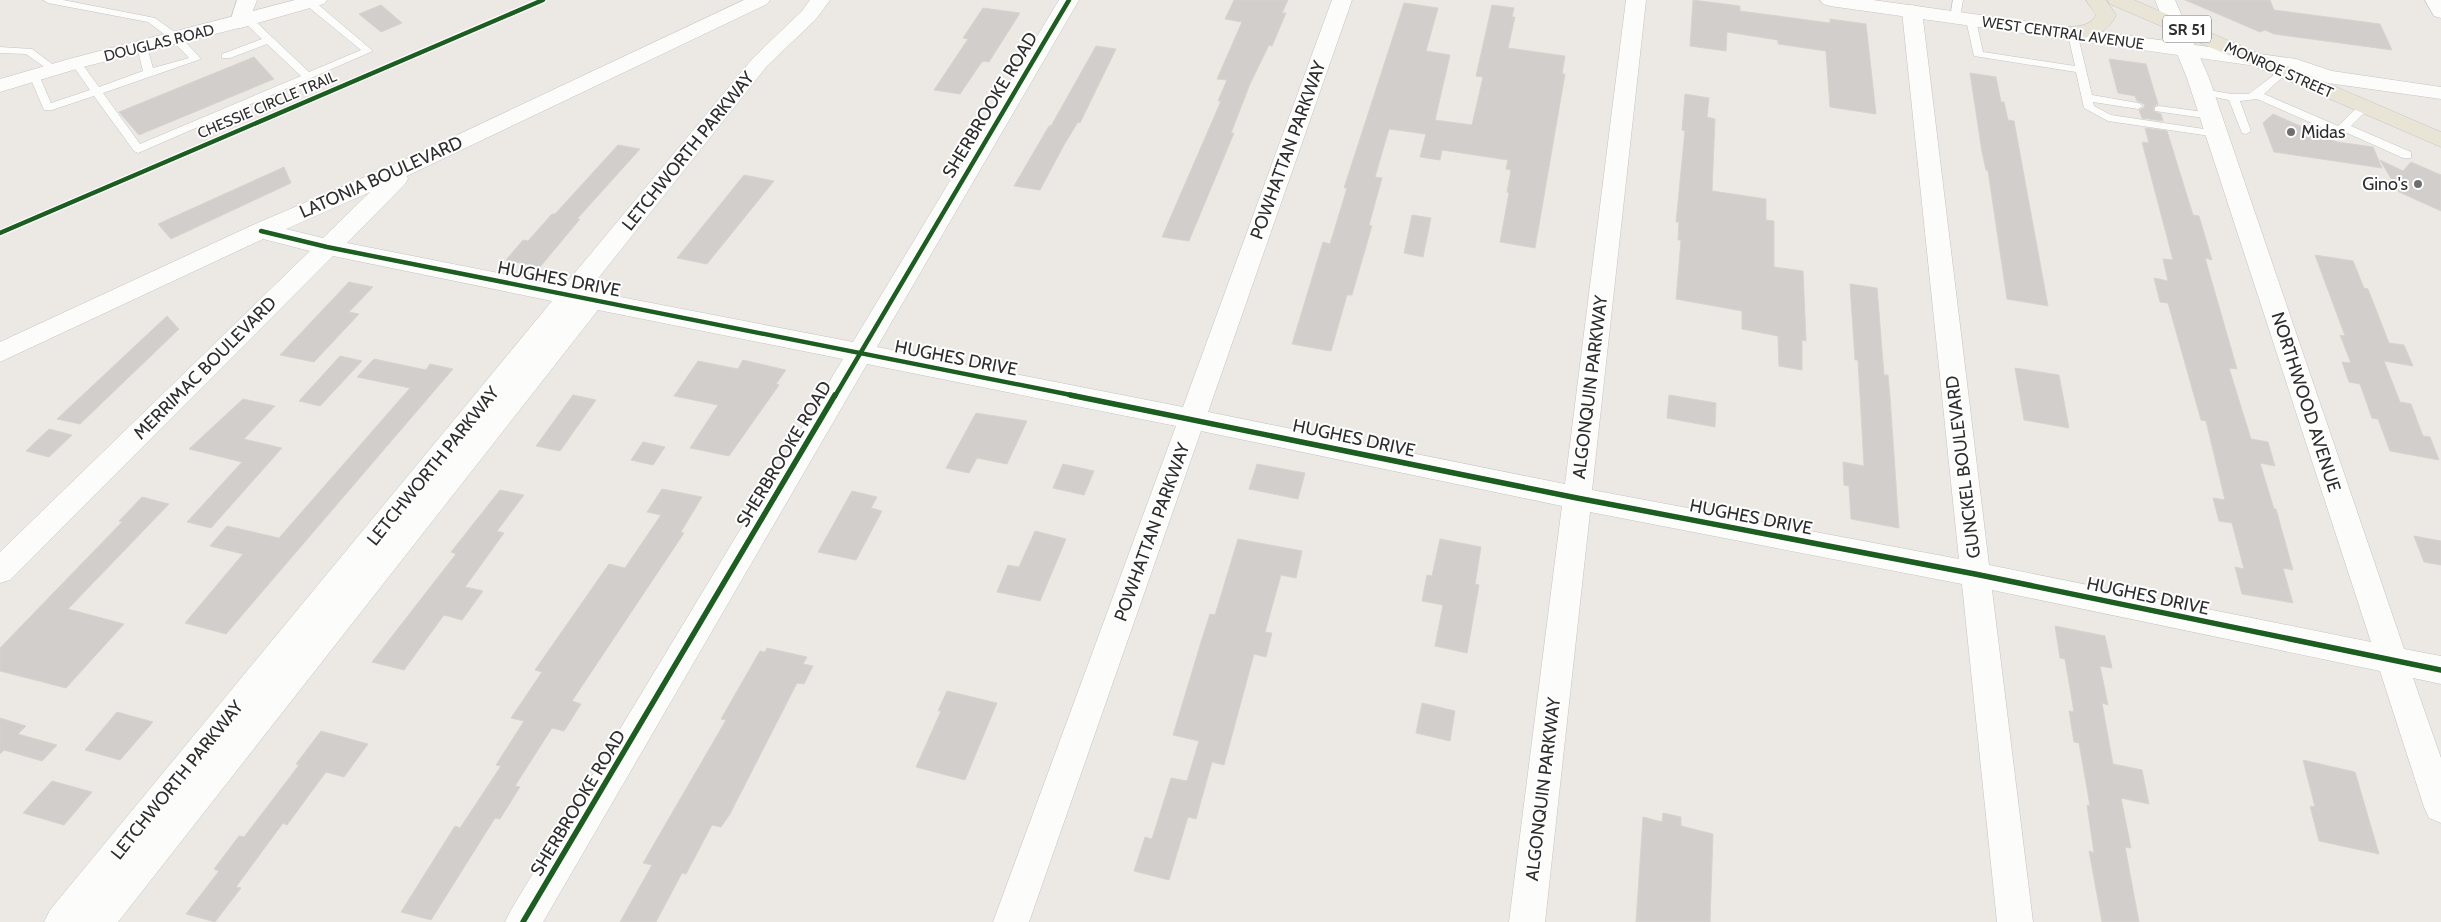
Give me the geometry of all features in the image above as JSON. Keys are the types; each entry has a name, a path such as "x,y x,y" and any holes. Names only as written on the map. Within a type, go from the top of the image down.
{"main road":[{"path":"2046,31 2080,32 2102,24 2106,16 2096,0"},
{"name":"MONROE STREET","path":"2117,0 2169,11 2256,60 2290,68 2364,107 2441,140"}],"street":[{"name":"LATONIA BOULEVARD","path":"0,353 261,231 410,166 760,0"},
{"name":"SHERBROOKE ROAD","path":"523,922 1069,0"},
{"name":"POWHATTAN PARKWAY","path":"1011,922 1342,0"},
{"name":"ALGONQUIN PARKWAY","path":"1527,922 1636,0"},
{"name":"WEST CENTRAL AVENUE","path":"1830,0 1883,4 1912,11 1962,12 2046,31 2256,60"},
{"path":"2435,0 2441,12"},
{"name":"DOUGLAS ROAD","path":"0,86 76,63 176,38 245,14 314,1"},
{"name":"LETCHWORTH PARKWAY","path":"62,922 581,298 780,63 814,7"},
{"name":"GUNCKEL BOULEVARD","path":"1912,11 2015,922"},
{"name":"NORTHWOOD AVENUE","path":"2169,11 2203,92 2441,807"},
{"path":"2290,68 2321,62 2441,78"},
{"path":"2290,68 2328,77 2441,94"},
{"name":"MERRIMAC BOULEVARD","path":"0,572 410,166"},
{"name":"HUGHES DRIVE","path":"261,231 327,247 1193,419 1577,498 1975,574 2441,670"},
{"name":"LETCHWORTH PARKWAY","path":"96,922 581,298"}],"lane":[{"path":"34,75 48,108 149,73 196,60 176,38 151,20 48,0"},
{"path":"76,63 138,149 368,51 314,1"},
{"path":"1962,12 1978,54 2081,70"},
{"path":"245,14 308,77"},
{"path":"2073,34 2089,108 2108,118 2214,125"},
{"path":"226,56 269,40"},
{"path":"142,47 149,73"},
{"path":"0,50 28,51 54,69"},
{"path":"2203,92 2252,98 2290,68"},
{"path":"2257,95 2339,131 2364,107"},
{"path":"2233,97 2246,131"},
{"path":"2087,98 2138,106"},
{"path":"2160,109 2214,125"},
{"path":"2344,127 2407,154"}],"building":[{"path":"1234,0 1288,0 1282,13 1286,13 1272,46 1269,45 1250,84 1231,133 1234,133 1189,241 1162,237 1221,101 1218,101 1227,80 1217,79 1242,22 1225,19"},
{"path":"1693,0 1740,6 1740,11 1830,23 1830,19 1866,24 1876,114 1830,107 1826,51 1778,44 1778,40 1727,32 1726,51 1690,46"},
{"path":"2185,0 2270,0 2274,10 2380,24 2392,50 2274,34 2265,30 2260,32"},
{"path":"1404,3 1438,8 1426,51 1450,55 1435,120 1472,125 1483,77 1476,76 1492,5 1514,8 1512,17 1515,17 1508,48 1565,56 1562,74 1565,74 1535,248 1500,242 1509,193 1507,192 1511,170 1506,169 1508,160 1442,150 1440,160 1420,157 1426,134 1389,129 1375,177 1382,178 1369,225 1372,226 1352,295 1347,295 1331,351 1292,344 1323,242 1330,244 1347,188 1344,188"},
{"path":"381,5 402,23 381,32 359,14"},
{"path":"983,8 1020,13 989,62 984,61 981,63 960,94 934,90 968,39 963,38"},
{"path":"1096,46 1116,49 1080,123 1078,122 1064,145 1040,190 1014,186 1049,126 1051,126"},
{"path":"254,57 274,79 139,135 119,112"},
{"path":"2109,59 2146,64 2158,104 2154,106 2153,111 2161,114 2163,121 2142,118 2139,110 2145,107 2144,104 2137,101 2135,96 2118,93"},
{"path":"1970,73 1996,77 2001,102 2004,102 2008,120 2014,121 2048,306 2007,299 1988,171 1986,170 1982,152"},
{"path":"1685,94 1709,98 1707,117 1715,119 1712,191 1766,199 1766,220 1774,221 1774,267 1803,271 1806,341 1802,340 1802,370 1779,366 1778,336 1742,329 1742,311 1676,299 1681,240 1678,240 1679,222 1676,222 1685,131 1682,130"},
{"name":"Midas","path":"2273,114 2337,142 2373,147 2382,168 2274,152 2263,123"},
{"path":"2145,128 2167,131 2193,215 2199,216 2212,260 2205,258 2237,369 2229,368 2251,439 2268,442 2275,466 2260,463 2274,509 2276,509 2293,570 2283,568 2293,603 2242,594 2235,567 2244,569 2232,523 2219,521 2213,498 2225,500 2206,421 2201,420 2168,303 2160,302 2154,278 2168,281 2163,259 2173,260 2142,142 2149,143"},
{"path":"618,145 640,149 577,219 580,219 540,267 506,260 523,240 528,241 552,214 555,214"},
{"name":"Gino's","path":"2380,160 2403,171 2411,162 2441,175 2441,211 2399,192"},
{"path":"284,167 291,183 171,239 158,224"},
{"path":"744,175 774,181 707,264 677,258"},
{"path":"1412,215 1431,218 1423,257 1404,253"},
{"path":"2315,255 2353,261 2364,288 2368,289 2389,343 2404,345 2413,366 2384,361 2400,402 2411,404 2423,436 2430,437 2439,460 2390,451 2378,419 2372,418 2360,384 2349,382 2342,362 2351,363 2340,335 2345,336"},
{"path":"349,282 373,287 349,312 359,314 314,362 280,355"},
{"path":"1850,284 1877,288 1884,375 1888,375 1899,528 1851,519 1849,486 1844,485 1843,462 1864,466 1858,360 1855,360"},
{"path":"167,316 179,329 80,424 57,419"},
{"path":"340,356 362,361 320,406 299,401"},
{"path":"374,359 426,370 430,364 453,369 226,634 185,623 243,554 210,546 227,526 279,538 410,388 357,377"},
{"path":"743,360 786,370 776,384 779,385 729,456 690,448 718,405 674,396 698,361 738,369"},
{"path":"2015,368 2059,375 2069,428 2024,420"},
{"path":"573,395 596,400 560,451 536,446"},
{"path":"1669,395 1716,403 1715,427 1667,418"},
{"path":"243,399 275,406 244,439 282,448 211,528 187,522 242,462 189,449"},
{"path":"976,413 1027,421 1007,464 977,458 969,473 946,468"},
{"path":"49,429 72,435 49,457 26,451"},
{"path":"643,442 665,447 653,465 631,460"},
{"path":"1063,464 1094,471 1084,495 1053,488"},
{"path":"1257,464 1305,473 1298,499 1249,489"},
{"path":"662,489 702,497 681,532 684,533 572,701 581,704 564,731 552,728 515,786 520,787 500,819 495,818 431,920 401,912 455,826 460,828 501,766 496,765 524,721 511,718 542,672 535,670 609,564 625,568 661,515 647,512"},
{"path":"500,490 524,495 497,531 504,533 465,587 483,591 462,620 444,615 404,670 372,662 456,554 451,552"},
{"path":"852,491 877,497 871,508 882,511 856,560 818,552"},
{"path":"142,497 169,504 68,609 124,624 66,688 0,671 0,648 122,522 119,521"},
{"path":"1035,531 1066,539 1040,601 997,592 1008,565 1019,567"},
{"path":"2414,536 2441,541 2441,565 2424,562"},
{"path":"1238,539 1302,551 1296,578 1281,575 1265,632 1272,633 1266,657 1254,654 1224,765 1212,762 1196,819 1188,817 1169,880 1134,871 1145,837 1152,839 1171,778 1187,781 1199,741 1173,735 1210,614 1215,615"},
{"path":"1440,539 1481,547 1475,584 1479,585 1467,653 1435,646 1443,605 1422,601 1427,575 1432,576"},
{"path":"2055,626 2105,636 2112,668 2100,666 2108,705 2102,703 2113,764 2142,770 2149,804 2121,798 2131,848 2125,847 2139,922 2102,922 2089,851 2094,853 2087,805 2090,806 2079,743 2074,742 2069,711 2074,712 2065,659 2060,658"},
{"path":"767,648 807,657 803,664 813,666 804,684 797,683 730,814 721,827 712,825 686,874 682,873 656,922 620,922 652,865 643,863 726,720 721,719 760,651 765,652"},
{"path":"947,691 997,703 965,780 916,767 941,711 938,711"},
{"path":"1422,703 1455,711 1450,741 1416,733"},
{"path":"117,712 153,722 120,760 85,750"},
{"path":"0,718 26,726 18,734 57,745 42,761 4,750 0,754"},
{"path":"321,731 368,744 344,777 326,772 287,825 283,823 236,887 241,888 215,922 186,914 219,871 214,869 239,836 244,837 299,765 296,764"},
{"path":"2303,760 2355,772 2379,854 2319,841 2310,806 2315,807"},
{"path":"52,781 92,792 64,825 23,813"},
{"path":"1663,813 1681,817 1681,826 1713,834 1710,922 1636,922 1643,817 1662,822"}],"cycle path":[{"name":"CHESSIE CIRCLE TRAIL","path":"0,233 543,0"},
{"path":"523,922 1069,0"},
{"path":"261,231 327,247 1193,419 1577,498 1975,574 2441,670"}],"place":[{"name":"Midas","path":"2291,132"},
{"name":"Gino's","path":"2418,184"}]}
